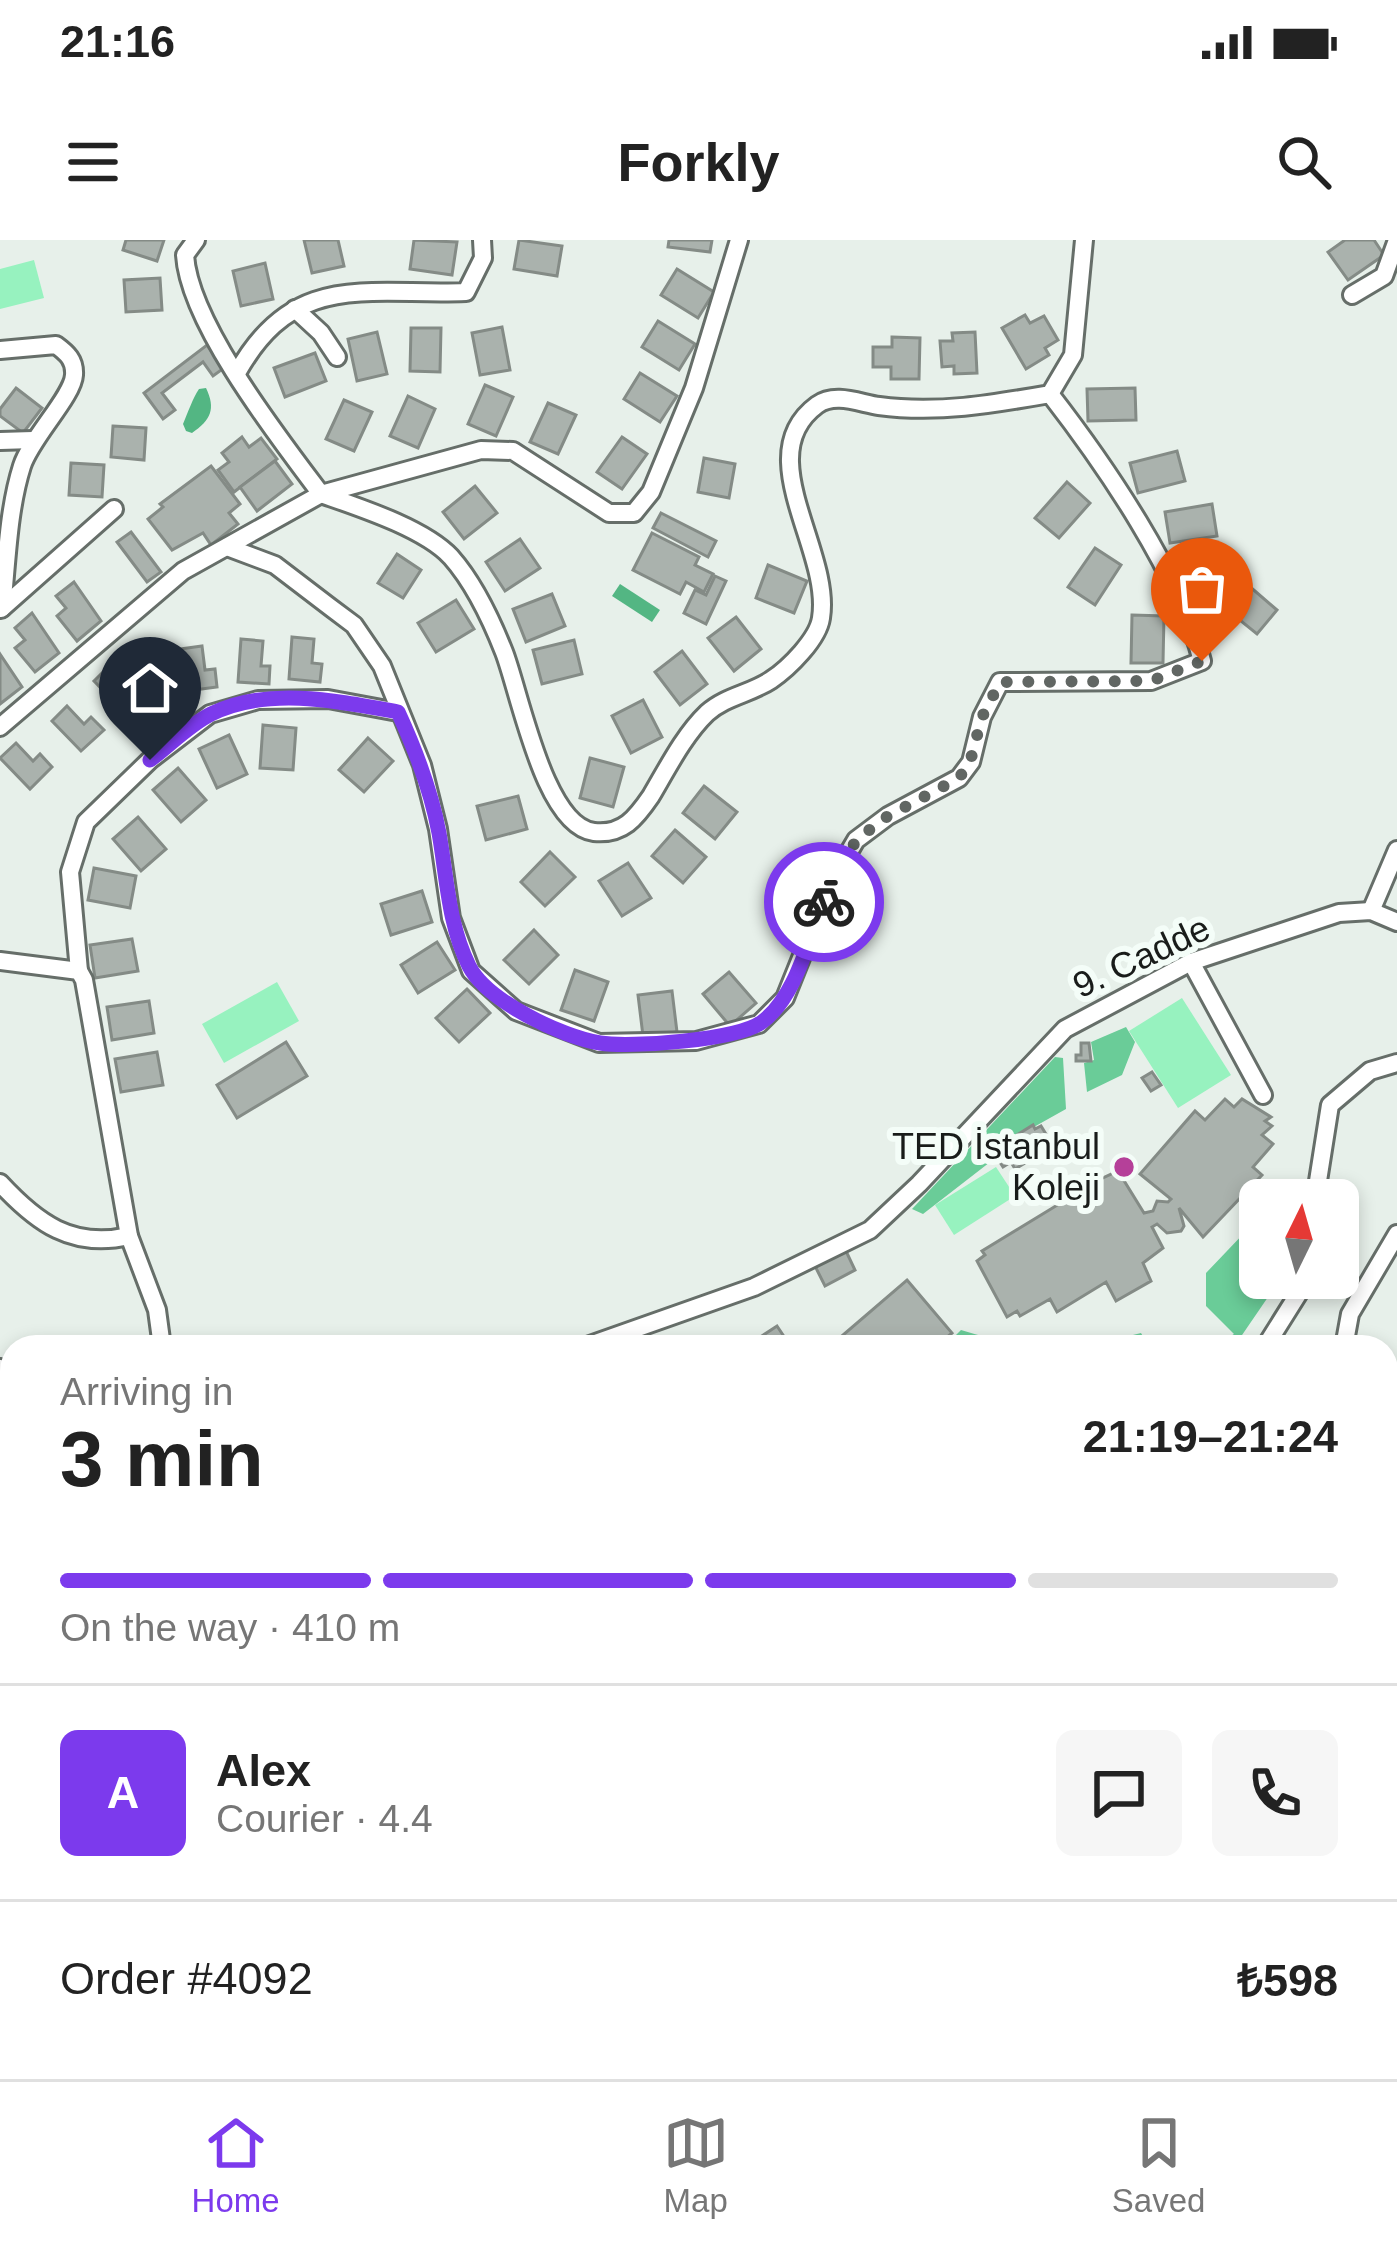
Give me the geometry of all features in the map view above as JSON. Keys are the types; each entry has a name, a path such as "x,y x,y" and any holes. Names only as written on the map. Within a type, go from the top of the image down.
{"street":[{"path":"196,240 185,255 186,273 213,339 321,494 386,517 448,554 476,593 504,652 549,788 563,810 587,832 611,833 634,821 703,716 726,699 771,681 821,623 823,589 791,477 788,446 801,420 821,401 845,399 928,410 1050,394"},
{"path":"237,373 268,326 336,293 466,292 482,258 482,240"},
{"path":"0,727 183,571 321,494 481,450 513,451 609,513 634,513 651,492 694,388 739,240"},
{"path":"1050,394 1072,356 1084,240"},
{"path":"1352,296 1384,276 1397,240"},
{"path":"295,309 338,357"},
{"path":"0,350 56,345 70,355 75,374 70,390 33,440 22,466 6,520 1,608"},
{"path":"227,548 275,565 354,626 382,666 422,765 438,830 451,918 471,971 516,1011 599,1043 696,1040 759,1024 785,998 832,881 856,840 888,816 959,778 970,762 982,717 1000,682 1151,681 1202,661 1195,633 1163,567 1084,437 1050,394"},
{"path":"0,441 33,440"},
{"path":"1,608 114,509"},
{"path":"160,1335 157,1310 128,1236 79,971 70,872 86,822 150,760 210,714 258,700 328,699 398,712"},
{"path":"1397,850 1371,911 1397,922"},
{"name":"9. Cadde","path":"618,1335 754,1287 870,1230 920,1184 1064,1029 1191,962 1340,914 1371,911"},
{"path":"0,961 79,971"},
{"path":"1191,962 1263,1095"},
{"path":"1318,1179 1330,1105 1370,1071 1397,1063"},
{"path":"0,1183 46,1226 66,1235 112,1240 128,1236"},
{"path":"1346,1335 1350,1314 1397,1234"},
{"path":"1273,1335 1295,1299"}],"shaded area":[{"path":"34,260 44,298 0,309 0,269"},
{"path":"206,388 210,414 192,433 186,431 183,424 193,401 199,389"},
{"path":"620,584 660,610 652,622 612,596"},
{"path":"277,982 299,1021 224,1063 202,1024"},
{"path":"1182,998 1231,1075 1178,1108 1129,1031"},
{"path":"1126,1027 1135,1042 1122,1075 1087,1092 1084,1063 1094,1060 1091,1042"},
{"path":"1055,1057 1063,1058 1066,1109 1000,1146 1003,1152 923,1214 912,1209"},
{"path":"996,1167 1015,1196 954,1235 935,1205"},
{"path":"1239,1238 1239,1299 1267,1299 1242,1335 1232,1335 1206,1306 1206,1273"}],"building":[{"path":"126,240 164,240 157,261 123,250"},
{"path":"304,240 338,240 344,266 312,273"},
{"path":"414,240 457,242 452,275 410,269"},
{"path":"519,240 562,246 557,276 514,269"},
{"path":"669,240 712,240 710,252 668,247"},
{"path":"1345,240 1374,240 1384,255 1348,280 1328,252"},
{"path":"265,263 273,299 241,306 233,271"},
{"path":"677,269 714,292 698,318 661,295"},
{"path":"160,278 162,310 126,312 124,280"},
{"path":"1025,315 1030,323 1044,316 1058,340 1045,348 1049,355 1026,369 1002,328"},
{"path":"658,321 695,344 679,370 642,347"},
{"path":"502,327 510,370 480,375 472,333"},
{"path":"411,328 441,328 440,372 410,371"},
{"path":"377,332 387,374 357,381 348,339"},
{"path":"975,332 977,373 954,374 954,366 942,367 940,341 953,341 952,333"},
{"path":"892,337 920,338 919,379 891,379 891,367 873,367 873,347 892,347"},
{"path":"207,345 224,368 213,376 203,362 162,393 175,410 163,419 144,393"},
{"path":"315,353 326,381 285,397 274,368"},
{"path":"640,373 677,396 660,422 624,399"},
{"path":"485,385 513,397 496,436 468,424"},
{"path":"16,388 42,408 23,433 0,416"},
{"path":"1135,388 1136,420 1088,421 1087,389"},
{"path":"408,396 435,409 418,448 390,436"},
{"path":"344,400 372,412 354,451 326,439"},
{"path":"548,403 576,415 558,454 530,442"},
{"path":"113,426 146,428 144,460 111,457"},
{"path":"242,437 249,447 261,438 277,459 234,492 218,470 229,462 222,453"},
{"path":"622,437 647,454 622,489 597,472"},
{"path":"1177,451 1185,481 1138,493 1130,463"},
{"path":"704,458 735,464 729,498 698,492"},
{"path":"275,461 292,484 257,511 240,487"},
{"path":"71,463 104,465 102,497 69,495"},
{"path":"211,466 240,504 229,513 238,524 211,545 203,533 172,550 148,519 163,507 160,504"},
{"path":"1067,482 1090,503 1059,538 1035,518"},
{"path":"475,486 497,513 464,539 443,512"},
{"path":"1212,504 1217,536 1170,543 1165,512"},
{"path":"661,513 716,541 708,557 653,528"},
{"path":"131,532 161,572 147,582 117,542"},
{"path":"652,533 699,557 695,565 713,574 704,592 686,582 680,594 633,570"},
{"path":"520,539 540,568 505,591 486,562"},
{"path":"1095,548 1121,565 1095,605 1068,587"},
{"path":"397,554 421,570 403,598 378,583"},
{"path":"768,565 807,581 794,613 756,598"},
{"path":"715,576 726,581 706,624 684,613 695,590 706,595"},
{"path":"1241,579 1277,610 1257,634 1220,604"},
{"path":"74,582 101,621 77,641 57,616 66,608 56,596"},
{"path":"552,594 565,626 526,642 513,609"},
{"path":"456,600 474,629 436,652 418,623"},
{"path":"32,613 59,653 35,672 15,648 25,640 15,628"},
{"path":"1132,615 1164,616 1163,663 1131,663"},
{"path":"736,617 761,649 734,671 708,638"},
{"path":"292,637 314,639 312,663 322,664 320,682 289,679"},
{"path":"241,639 263,641 261,666 270,666 269,684 238,682"},
{"path":"574,640 582,674 542,684 533,650"},
{"path":"202,646 205,670 215,669 217,687 186,691 180,649"},
{"path":"682,651 707,684 680,705 655,672"},
{"path":"0,654 22,687 0,704"},
{"path":"109,666 127,684 134,677 146,690 124,712 94,681"},
{"path":"643,700 662,737 631,753 612,716"},
{"path":"67,706 84,724 91,717 104,730 81,751 52,721"},
{"path":"263,725 296,728 293,770 260,768"},
{"path":"229,735 247,774 217,788 199,749"},
{"path":"368,738 393,761 364,792 339,770"},
{"path":"16,743 33,761 40,754 52,767 30,789 0,758"},
{"path":"590,758 624,767 613,807 580,798"},
{"path":"178,768 206,800 181,822 153,790"},
{"path":"704,786 737,812 715,839 683,813"},
{"path":"518,796 527,829 486,840 477,806"},
{"path":"138,817 166,849 141,871 113,839"},
{"path":"675,830 706,857 683,883 652,856"},
{"path":"550,852 575,877 545,906 521,882"},
{"path":"628,863 651,898 622,916 599,881"},
{"path":"94,868 136,876 130,908 88,900"},
{"path":"422,891 432,922 391,935 381,904"},
{"path":"534,930 558,955 529,984 504,960"},
{"path":"132,939 138,971 95,978 90,945"},
{"path":"437,942 455,970 418,993 401,965"},
{"path":"575,970 608,982 594,1021 561,1010"},
{"path":"729,972 756,1003 730,1026 703,994"},
{"path":"467,989 490,1013 459,1042 436,1018"},
{"path":"672,991 677,1032 643,1036 638,995"},
{"path":"149,1001 154,1033 112,1040 107,1007"},
{"path":"286,1042 307,1076 237,1118 217,1085"},
{"path":"1081,1043 1089,1043 1091,1061 1076,1061"},
{"path":"157,1052 163,1085 121,1092 115,1059"},
{"path":"1152,1072 1161,1085 1151,1091 1142,1078"},
{"path":"1225,1099 1234,1107 1242,1099 1271,1117 1265,1121 1272,1126 1262,1135 1273,1144 1253,1167 1262,1175 1239,1179 1239,1199 1203,1237 1179,1208 1181,1231 1167,1233 1157,1224 1152,1227 1163,1248 1143,1263 1151,1281 1116,1301 1106,1282 1057,1312 1050,1299 1020,1316 1017,1311 1007,1317 977,1261 985,1255 982,1251 1064,1201 1062,1197 1118,1171 1144,1213 1153,1211 1157,1201 1171,1199 1140,1174 1195,1111 1205,1120"},
{"path":"1033,1125 1035,1129 1041,1126 1049,1139 1039,1145 1035,1157 1015,1169 1011,1162 1003,1167 996,1156 1003,1152 999,1146"},
{"path":"845,1249 855,1270 825,1286 814,1264"},
{"path":"907,1280 952,1333 950,1335 843,1335"}],"way so far":[{"path":"824,902 856,840 888,816 959,778 970,762 982,717 1000,682 1151,681 1202,661"}],"place":[{"name":"TED İstanbul Koleji","path":"1124,1167"}],"route":[{"path":"150,760 210,714 258,700 328,699 398,712 422,765 438,830 451,918 471,971 516,1011 599,1043 696,1040 759,1024 785,998 824,902"}]}
